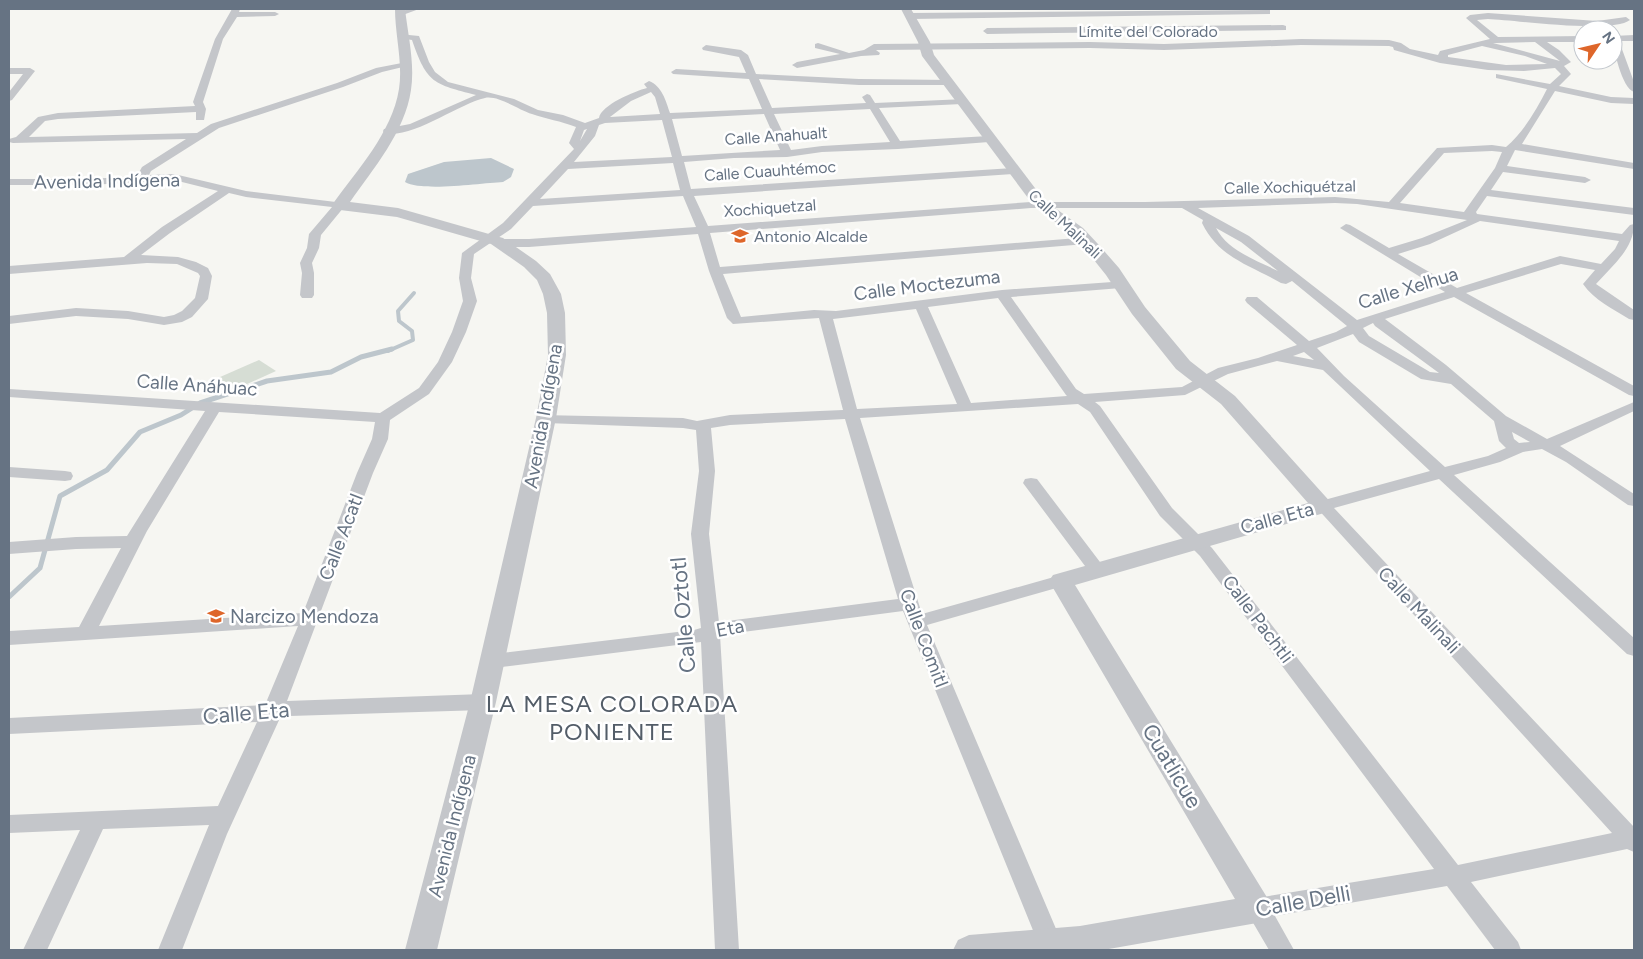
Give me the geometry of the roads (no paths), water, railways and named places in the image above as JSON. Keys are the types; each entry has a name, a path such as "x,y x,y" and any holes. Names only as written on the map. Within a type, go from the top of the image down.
{"street":[{"path":"306,295 308,282 306,263 313,248 315,234 340,205 379,148 403,98 404,64 400,11 415,9"},
{"path":"1467,9 1488,16"},
{"path":"1150,11 1178,46"},
{"path":"908,13 1150,11 1271,14 1283,28 1300,42"},
{"path":"202,133 199,125 201,109 198,102 219,39 235,12 275,14"},
{"path":"977,12 987,30 993,47"},
{"path":"1031,12 1051,46"},
{"name":"Calle Malinali","path":"908,13 927,52 1013,171 1043,206 1086,240 1121,284 1138,310 1183,365 1202,382 1228,400 1323,506 1633,839"},
{"path":"1496,40 1469,18 1488,16 1573,22"},
{"path":"987,30 1283,28"},
{"path":"402,36 416,38 424,62 432,74 442,82 510,101 535,112 594,123 768,110 962,101"},
{"path":"1536,39 1556,52 1566,62 1558,66"},
{"path":"1440,60 1443,58 1443,53 1496,40 1573,39"},
{"name":"Límite del Colorado","path":"853,54 927,52 993,47 1239,46 1300,42 1371,42 1440,60 1492,68 1558,66"},
{"path":"1387,253 1472,223 1474,220 1470,212 1500,168 1511,148 1542,107 1552,88 1566,74 1558,66 1535,56 1481,44"},
{"path":"818,46 853,54"},
{"path":"1468,47 1492,68"},
{"path":"706,48 742,54 787,154"},
{"path":"797,65 853,54"},
{"path":"1623,56 1630,70 1630,84 1634,89"},
{"path":"142,178 146,169 202,133 379,70 404,64"},
{"path":"1468,64 1483,73 1616,100 1634,101"},
{"path":"9,71 30,71 9,98"},
{"path":"676,72 859,82 948,82"},
{"path":"859,82 871,105 898,146"},
{"path":"382,418 424,391 445,362 459,332 470,301 465,278 468,253 494,240 565,166 590,136 594,123 604,114 651,87 660,96 687,193 703,229 715,271 1086,240"},
{"path":"388,131 413,126 484,95"},
{"path":"14,140 42,119 58,116 138,113 187,108 201,109"},
{"path":"14,140 202,133"},
{"name":"Calle Anahualt","path":"565,166 734,155 787,154 989,139"},
{"path":"1392,207 1396,199 1441,150 1511,148 1634,166"},
{"path":"1566,155 1589,149 1634,157"},
{"path":"1500,168 1585,180"},
{"name":"Calle Cuauhtémoc","path":"529,203 1013,171"},
{"name":"Avenida Indígena","path":"9,182 82,182 174,177 226,190 299,202 340,205 398,213 494,240 535,269 548,286 554,300 557,355 546,418 483,702 420,950"},
{"path":"129,259 166,230 226,190"},
{"path":"1484,192 1634,212"},
{"name":"Calle Xochiquétzal","path":"1043,206 1186,206 1336,200 1473,217 1630,233"},
{"name":"Xochiquetzal","path":"494,240 529,243 1021,206 1043,206"},
{"path":"1186,206 1245,238 1349,319 1364,339 1379,349 1422,374 1435,378 1455,380"},
{"path":"1209,220 1208,223 1214,236 1227,246 1256,266 1313,292"},
{"path":"1346,228 1456,293 1634,392"},
{"path":"1630,233 1620,250 1590,281 1589,286 1634,316"},
{"path":"1227,246 1267,255"},
{"path":"9,270 129,259 174,261 201,268 206,273 201,299 188,314 164,321 128,315 76,312 9,320"},
{"name":"Calle Xelhua","path":"1202,382 1223,371 1276,357 1342,335 1353,326 1380,316 1560,260 1603,268"},
{"name":"Calle Moctezuma","path":"715,271 734,318 738,321 1121,284"},
{"name":"Calle Pachtli","path":"1002,294 1071,392 1095,409 1166,512 1206,552 1509,950"},
{"path":"1252,300 1328,367 1634,649"},
{"path":"920,304 966,408"},
{"name":"Calle Comitl","path":"825,314 851,413 909,604 1051,947"},
{"path":"1380,316 1378,319 1380,323 1455,380 1501,419 1572,459 1634,501"},
{"path":"1276,357 1328,367"},
{"path":"546,418 703,426 730,420 966,408 1185,391 1202,382"},
{"name":"Calle Anáhuac","path":"9,393 382,418"},
{"name":"Calle Eta","path":"916,622 1195,541 1494,459 1516,449 1555,442 1573,432 1634,406"},
{"path":"85,634 132,542 214,408"},
{"name":"Calle Acatl","path":"170,950 224,815 273,711 310,619 365,473 380,439 382,418"},
{"path":"1501,419 1507,441 1516,449"},
{"name":"Calle Oztotl","path":"703,426 707,471 700,534 709,609 727,950"},
{"path":"9,472 65,476"},
{"path":"1031,483 1097,570"},
{"path":"9,548 58,544 132,542"},
{"name":"Cuatlicue","path":"1061,581 1282,950"},
{"name":"Eta","path":"492,661 696,637 723,627 909,604"},
{"path":"9,638 310,619"},
{"name":"Calle Eta","path":"9,726 256,715 290,708 483,702"},
{"path":"9,824 224,815"},
{"path":"35,950 96,821"},
{"name":"Calle Delli","path":"969,950 1051,947 1453,874 1473,872 1633,839"}],"waterway":[{"path":"388,351 413,340 412,331 399,321 398,311 414,293"},
{"path":"9,597 40,568 60,496 107,470 140,432 181,415 200,403 267,381 331,372 361,357 392,349"}],"place":[{"name":"Antonio Alcalde","path":"740,236"},
{"name":"Narcizo Mendoza","path":"216,616"}],"district":[{"name":"LA MESA COLORADA PONIENTE","path":"612,717"}]}
